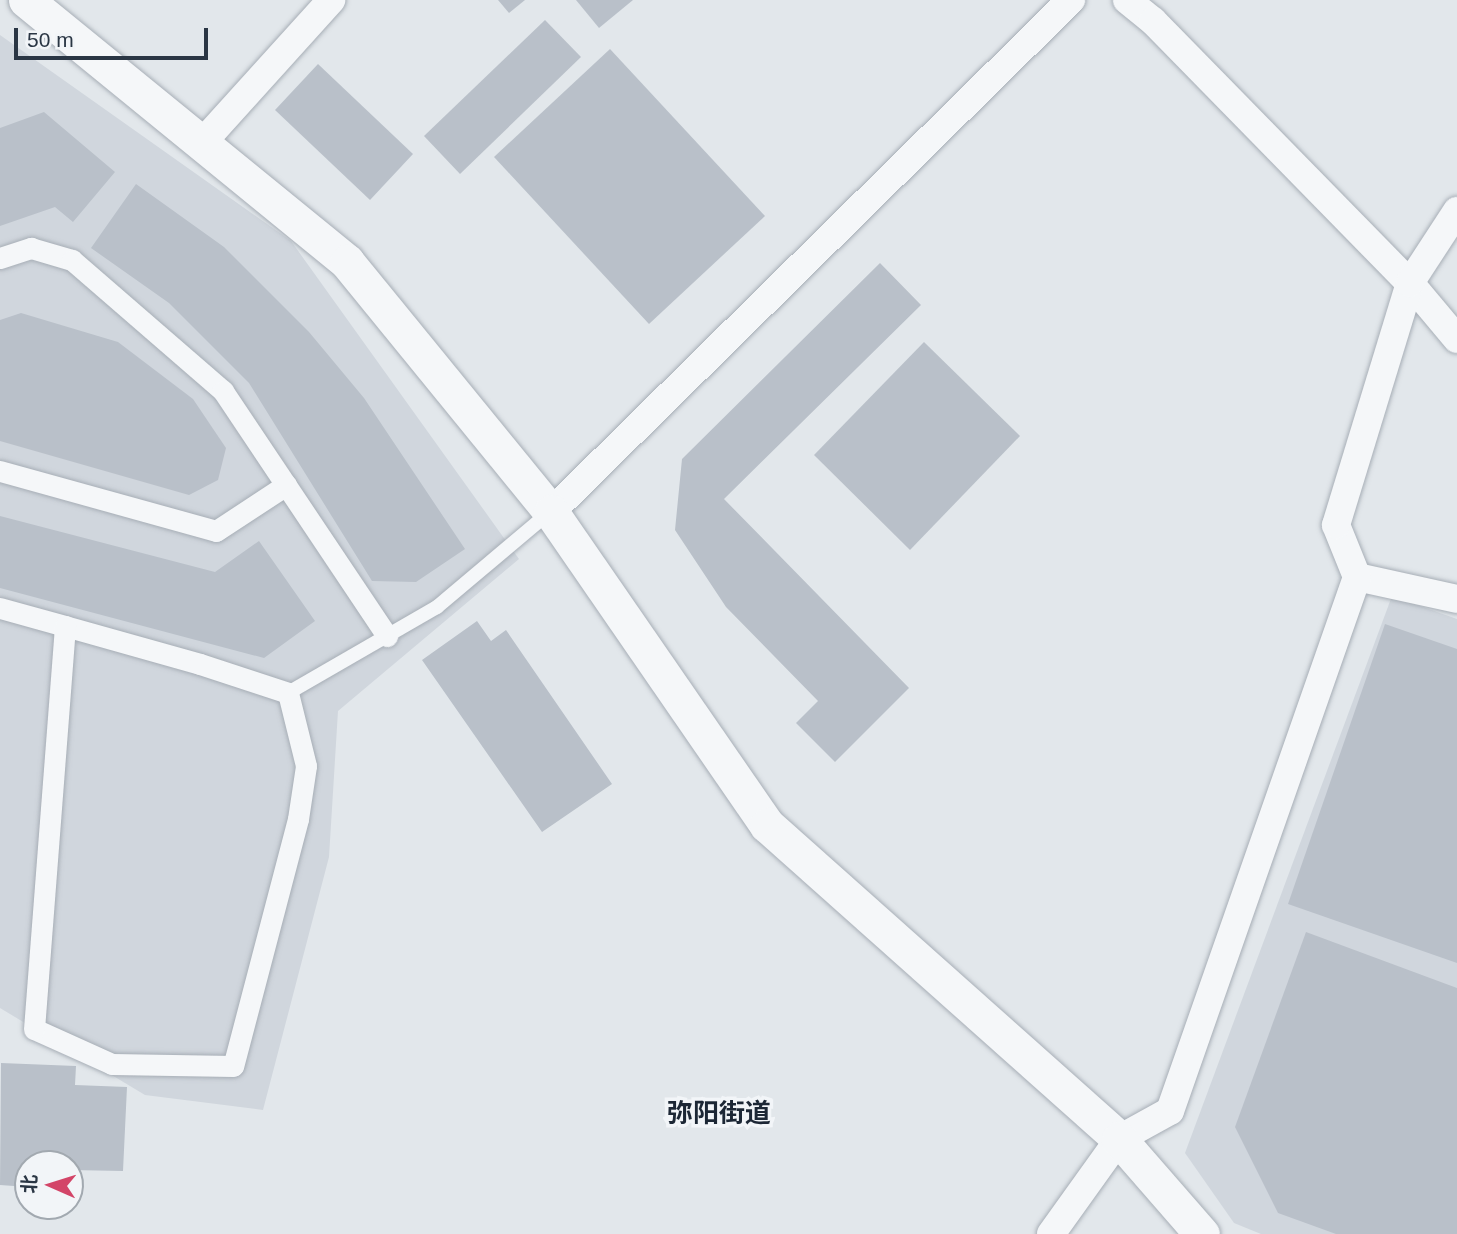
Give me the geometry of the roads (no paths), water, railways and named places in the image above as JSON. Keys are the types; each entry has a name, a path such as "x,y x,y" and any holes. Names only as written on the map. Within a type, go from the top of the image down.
{"street":[{"path":"26,0 347,262 551,512 767,824 1119,1139 1202,1234"},
{"path":"202,144 331,0"},
{"path":"551,512 1071,0"},
{"path":"1127,0 1153,21 1410,283 1457,339"},
{"path":"1051,1234 1119,1139 1170,1111 1357,577 1336,525 1410,283 1457,211"},
{"path":"0,258 31,248 72,260 223,391 387,636"},
{"path":"0,471 216,531 286,485"},
{"path":"1357,577 1457,599"},
{"path":"0,608 65,626 288,693 306,766 298,819 233,1066 112,1064 34,1029 65,626"}],"lane":[{"path":"288,693 437,607 551,512"}],"district":[{"name":"弥阳街道","path":"719,1114"}]}
